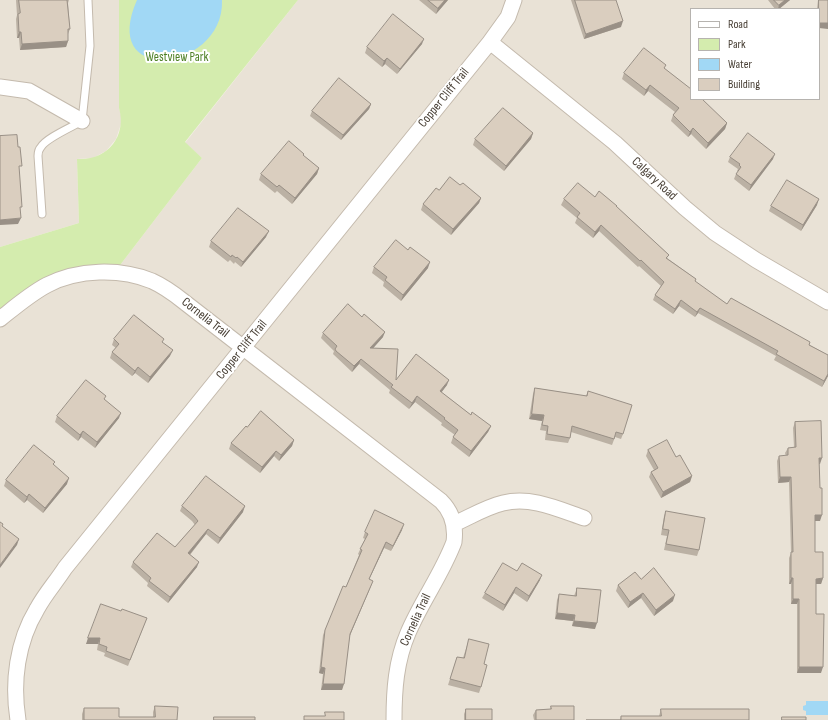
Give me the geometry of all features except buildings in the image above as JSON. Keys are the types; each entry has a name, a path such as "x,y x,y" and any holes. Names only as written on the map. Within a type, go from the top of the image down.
{"street":[{"name":"Copper Cliff Trail","path":"18,720 16,694 18,660 25,635 37,609 66,568 490,42 508,17 514,0"},
{"name":"Calgary Road","path":"490,42 615,143 685,208 715,233 756,260 828,302"},
{"path":"0,87 28,91 82,121"},
{"name":"Cornelia Trail","path":"0,319 28,296 47,285 68,276 95,272 114,273 138,276 160,285 178,297 441,501 450,512 454,524 455,538 452,547 412,624 400,655 396,678 394,720"},
{"path":"454,524 491,507 516,501 539,503 584,518"}],"lane":[{"path":"42,214 38,156 39,149 49,140 82,121 90,46 88,0"}],"shaded area":[{"path":"0,0 119,0 119,108 121,124 116,139 106,151 93,158 77,159 79,223 0,247"},
{"path":"298,0 828,0 828,720 0,720 0,319 47,285 114,273 202,158 185,143"}],"green space":[{"name":"Westview Park","path":"119,0 298,0 185,142 202,158 114,273 68,276 0,319 0,247 79,223 77,159 88,159 97,156 106,151 117,137 121,119 119,108"}],"water":[{"path":"137,0 222,0 218,24 204,42 186,54 166,60 148,57 134,47 130,28"},
{"path":"806,701 828,701 828,715 806,715 806,711 803,710 803,706 806,705"}]}
